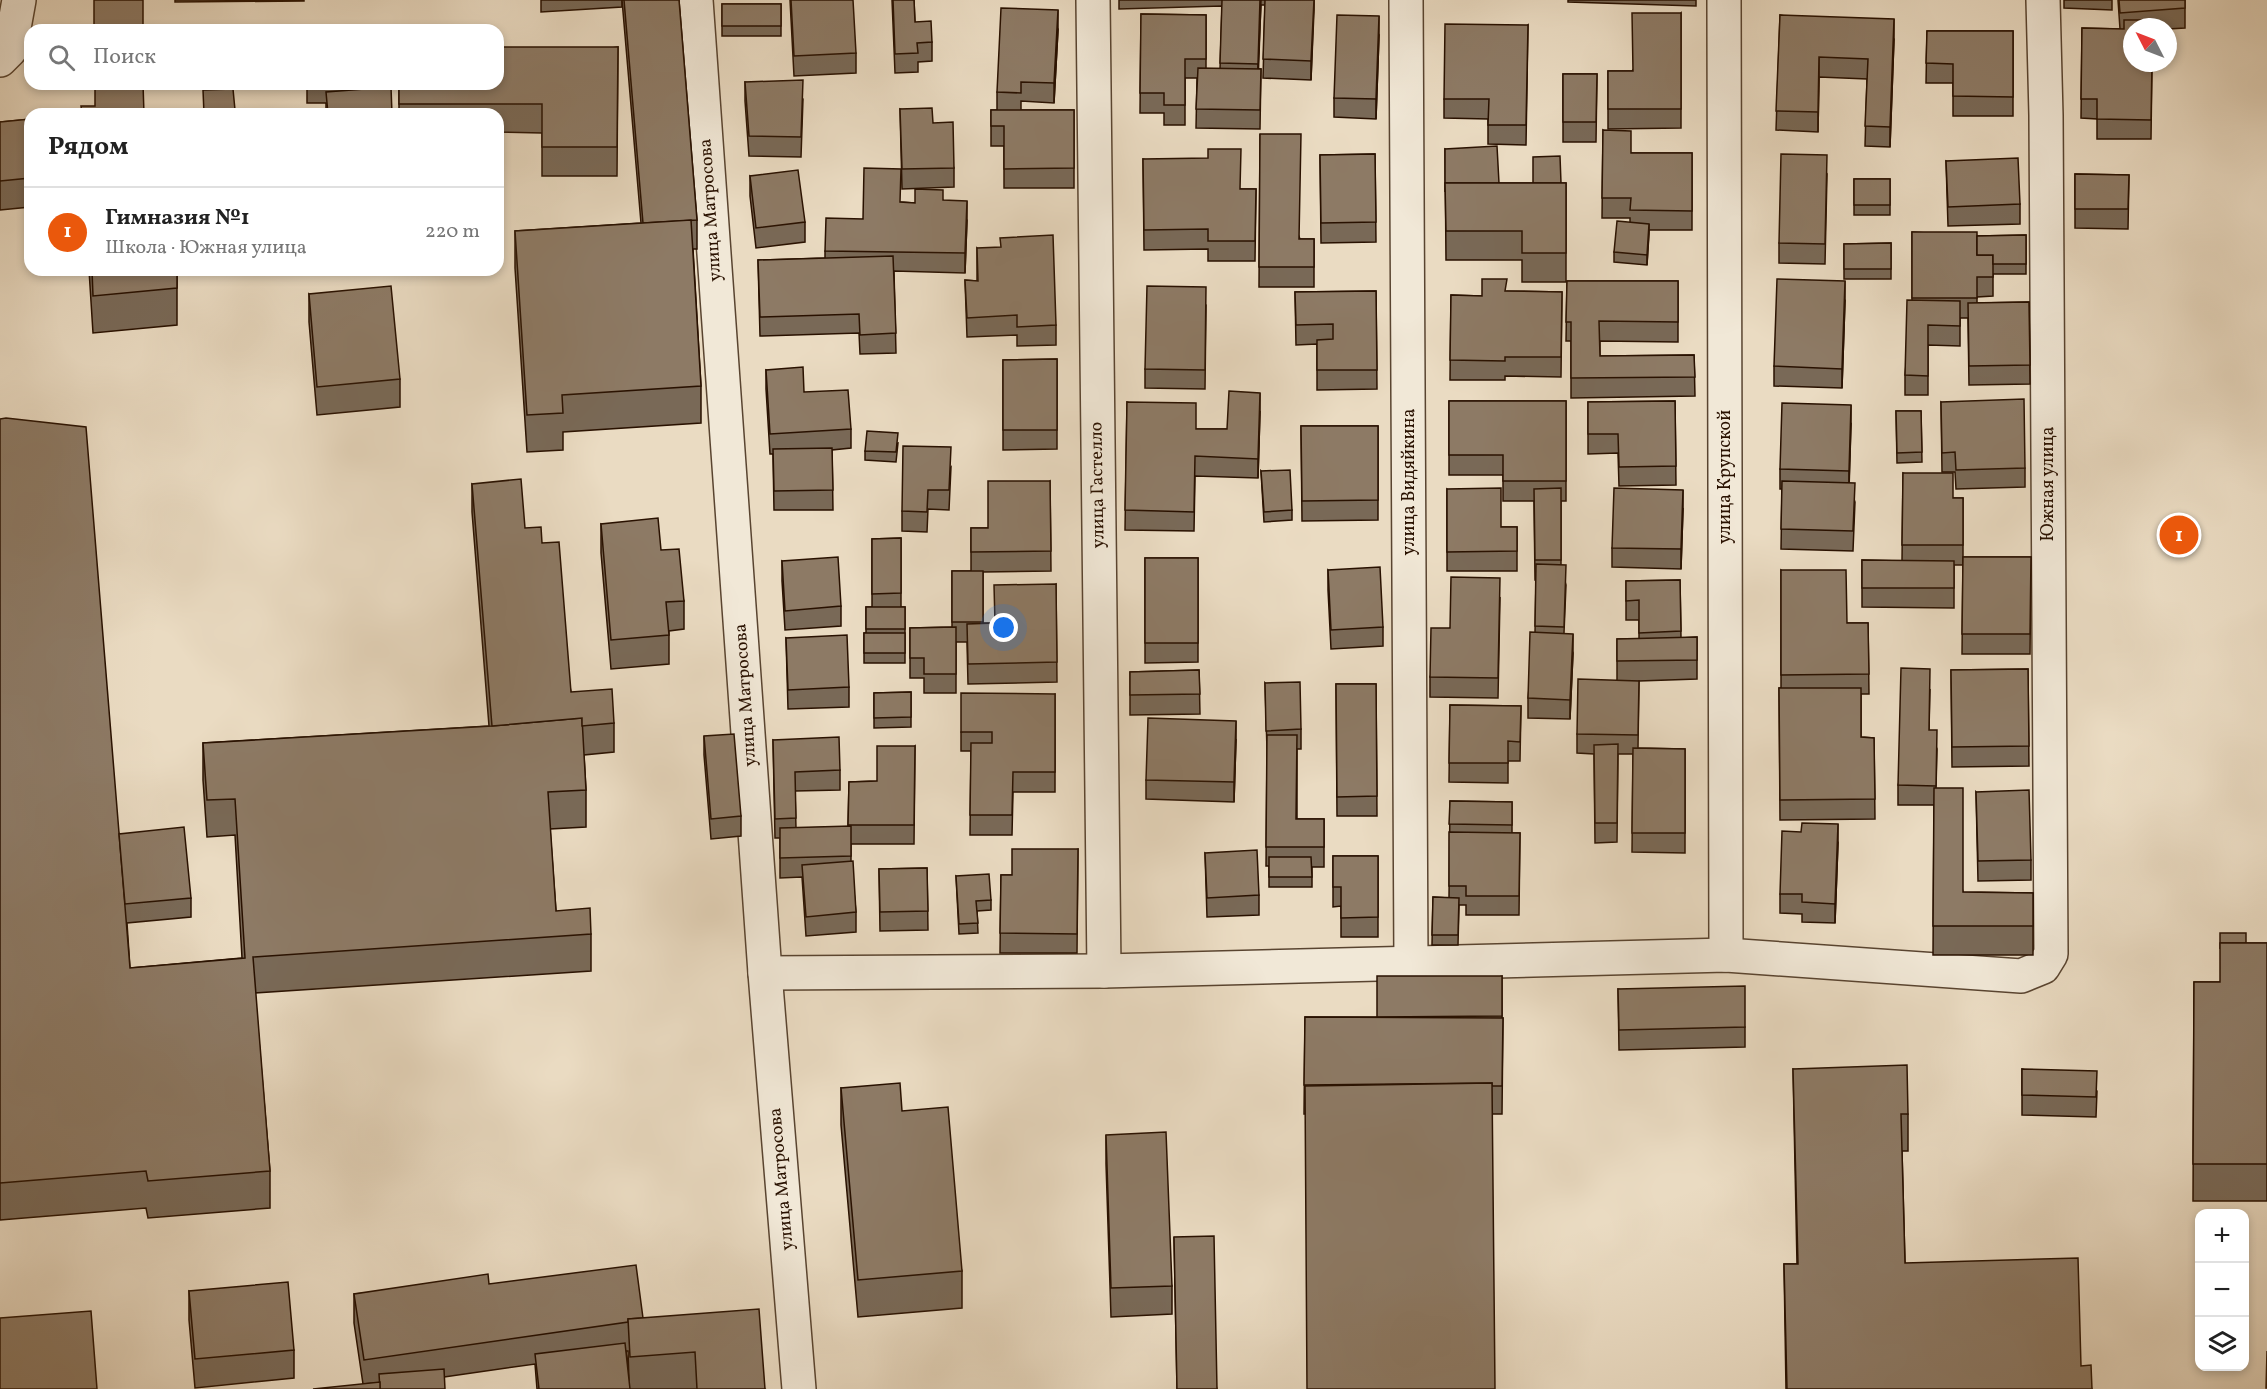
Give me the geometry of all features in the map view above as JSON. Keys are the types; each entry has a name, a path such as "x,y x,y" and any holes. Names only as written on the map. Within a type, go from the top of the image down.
{"street":[{"path":"0,60 10,50 19,0"},
{"name":"улица Матросова","path":"696,0 765,974 799,1389"},
{"name":"улица Гастелло","path":"1093,0 1104,971"},
{"name":"улица Видяйкина","path":"1406,0 1412,964"},
{"name":"улица Крупской","path":"1724,0 1726,955"},
{"name":"Южная улица","path":"1726,955 2021,976 2043,967 2051,954 2046,115 2043,0"},
{"path":"765,974 1104,971 1726,955"}],"building":[{"path":"94,0 143,0 143,24 94,24"},
{"path":"624,0 679,0 697,220 643,223"},
{"path":"791,0 853,0 856,53 794,56"},
{"path":"893,0 914,0 915,22 931,21 932,42 917,43 918,53 895,54"},
{"path":"1222,0 1260,0 1258,64 1220,63"},
{"path":"1265,0 1314,0 1311,61 1263,59"},
{"path":"2119,0 2185,0 2185,8 2120,13"},
{"path":"722,4 781,4 781,26 722,26"},
{"path":"1001,8 1058,10 1054,83 1021,82 1021,93 997,92"},
{"path":"1632,13 1681,13 1681,109 1608,109 1608,71 1633,71"},
{"path":"1141,14 1206,15 1206,59 1185,59 1185,105 1164,105 1164,93 1140,93"},
{"path":"1337,15 1379,16 1376,99 1334,98"},
{"path":"1780,15 1894,19 1890,127 1865,126 1868,59 1819,57 1818,112 1776,111"},
{"path":"1445,24 1528,25 1526,125 1488,125 1489,99 1444,99"},
{"path":"2082,28 2123,29 2123,72 2152,72 2151,120 2097,119 2097,99 2081,99"},
{"path":"1927,31 2013,31 2013,97 1953,96 1953,64 1926,63"},
{"path":"504,47 618,47 617,147 542,147 542,104 399,104 399,90 504,90"},
{"path":"1198,68 1261,69 1260,110 1196,109"},
{"path":"1563,74 1597,74 1596,122 1563,122"},
{"path":"803,80 801,137 749,136 745,82"},
{"path":"95,90 143,90 144,108 81,108 81,106 95,106"},
{"path":"203,90 233,90 235,108 204,108"},
{"path":"391,90 392,108 327,108 326,92"},
{"path":"932,108 933,123 953,122 954,168 902,169 900,109"},
{"path":"991,110 1074,110 1074,168 1004,169 1004,126 991,126"},
{"path":"24,120 24,179 0,181 0,122"},
{"path":"1603,130 1631,131 1631,153 1692,153 1692,211 1630,210 1631,198 1602,198"},
{"path":"1260,134 1301,134 1299,239 1314,239 1314,267 1259,267"},
{"path":"1497,146 1499,183 1445,183 1445,149"},
{"path":"1208,149 1241,149 1240,189 1256,189 1255,241 1208,241 1208,229 1144,230 1143,159 1208,158"},
{"path":"1375,154 1376,222 1321,223 1320,155"},
{"path":"1781,154 1827,155 1825,244 1779,243"},
{"path":"1560,156 1561,183 1533,183 1533,157"},
{"path":"2018,158 2020,204 1948,207 1946,161"},
{"path":"864,168 901,169 900,202 915,203 915,189 943,190 943,200 967,201 965,253 825,251 826,218 863,219"},
{"path":"798,170 805,222 756,228 750,176"},
{"path":"2075,174 2129,175 2128,209 2075,209"},
{"path":"1854,179 1890,179 1890,205 1854,205"},
{"path":"1445,183 1566,183 1566,253 1522,253 1522,231 1446,231"},
{"path":"691,220 701,386 562,395 563,413 527,415 515,231"},
{"path":"1617,221 1649,224 1647,255 1614,252"},
{"path":"1912,232 1977,232 1977,255 1993,255 1993,277 1977,277 1977,298 1912,298"},
{"path":"1053,235 1056,325 1017,327 1017,315 967,318 965,280 978,281 977,248 1001,247 1000,238"},
{"path":"2026,235 2026,264 1993,264 1993,255 1977,255 1977,236"},
{"path":"1891,243 1891,269 1844,269 1844,244"},
{"path":"893,256 896,333 860,335 859,314 760,317 758,260"},
{"path":"92,276 177,276 177,288 93,296"},
{"path":"1482,279 1507,279 1505,291 1562,292 1561,357 1505,357 1505,361 1450,360 1451,295 1482,296"},
{"path":"1777,279 1845,281 1842,369 1774,366"},
{"path":"1567,281 1678,281 1678,322 1599,321 1600,356 1694,355 1695,377 1571,378 1571,322 1566,322"},
{"path":"391,286 400,379 317,387 309,294"},
{"path":"1147,286 1206,287 1205,370 1145,369"},
{"path":"1376,291 1377,370 1317,370 1317,340 1333,339 1333,324 1296,325 1295,292"},
{"path":"1907,300 1960,301 1960,326 1928,325 1928,376 1905,375"},
{"path":"2029,302 2030,365 1969,366 1968,303"},
{"path":"1057,359 1057,430 1003,430 1003,360"},
{"path":"803,367 804,392 848,390 851,429 770,434 766,370"},
{"path":"1229,391 1260,393 1258,459 1195,456 1194,512 1125,510 1127,402 1196,403 1196,429 1227,429"},
{"path":"2024,399 2025,468 1956,470 1955,452 1942,453 1941,402"},
{"path":"1449,401 1566,401 1566,481 1503,481 1503,455 1449,455"},
{"path":"1675,401 1676,466 1619,467 1618,434 1588,434 1588,402"},
{"path":"1782,403 1851,405 1849,471 1780,469"},
{"path":"1896,411 1921,411 1922,452 1897,453"},
{"path":"0,419 86,427 130,968 245,958 235,799 207,800 203,743 492,726 582,718 586,790 548,792 556,911 590,908 591,934 253,957 270,1171 148,1181 146,1171 0,1183"},
{"path":"1301,426 1378,426 1378,500 1302,501"},
{"path":"867,431 898,433 896,452 865,451"},
{"path":"903,446 951,447 949,490 928,490 927,512 902,511"},
{"path":"832,448 833,490 774,491 773,449"},
{"path":"1290,470 1292,510 1264,512 1261,471"},
{"path":"1903,473 1953,473 1953,498 1963,498 1963,545 1902,545"},
{"path":"521,479 525,528 541,527 542,543 559,542 571,692 612,689 614,723 582,726 582,718 492,726 472,484"},
{"path":"988,481 1050,481 1051,551 971,552 971,528 988,528"},
{"path":"1782,481 1855,483 1853,531 1781,529"},
{"path":"1501,488 1501,527 1517,527 1517,551 1447,552 1447,489"},
{"path":"1561,488 1561,560 1535,560 1534,489"},
{"path":"1614,488 1683,490 1681,549 1612,548"},
{"path":"658,518 661,550 679,549 684,601 666,602 669,635 611,640 601,524"},
{"path":"901,538 901,593 872,594 872,539"},
{"path":"838,557 841,606 785,611 782,561"},
{"path":"1963,557 2031,557 2030,634 1962,634"},
{"path":"1145,558 1198,558 1198,643 1145,643"},
{"path":"1862,560 1954,561 1954,588 1862,588"},
{"path":"1536,564 1566,565 1564,627 1535,626"},
{"path":"1380,567 1383,627 1331,630 1328,570"},
{"path":"1781,570 1846,570 1847,623 1868,623 1869,674 1781,675"},
{"path":"952,571 983,571 983,622 952,622"},
{"path":"1451,577 1500,578 1498,678 1430,677 1431,628 1450,628"},
{"path":"1680,580 1681,631 1639,633 1639,600 1626,601 1626,581"},
{"path":"1056,584 1057,662 968,664 967,624 995,623 994,585"},
{"path":"866,607 905,607 905,629 866,629"},
{"path":"956,627 956,674 924,674 924,658 910,658 910,628"},
{"path":"1530,632 1573,634 1570,700 1528,698"},
{"path":"864,633 905,633 905,653 864,653"},
{"path":"847,635 849,687 788,690 786,638"},
{"path":"1697,637 1697,660 1617,661 1617,639"},
{"path":"1901,668 1930,669 1929,730 1937,730 1936,786 1898,785"},
{"path":"2028,669 2029,746 1952,747 1951,670"},
{"path":"1199,670 1200,694 1130,695 1130,672"},
{"path":"1578,679 1639,681 1638,735 1577,734"},
{"path":"1300,682 1301,729 1266,731 1265,683"},
{"path":"1336,684 1376,684 1377,796 1337,797"},
{"path":"1779,688 1861,688 1861,737 1874,738 1875,799 1780,800"},
{"path":"911,692 911,717 874,718 874,693"},
{"path":"961,693 1055,694 1055,772 1013,772 1012,815 970,815 971,743 992,743 992,732 961,732"},
{"path":"1450,705 1521,706 1520,742 1508,741 1508,763 1449,763"},
{"path":"1148,718 1236,721 1234,782 1146,780"},
{"path":"734,734 741,816 711,819 704,736"},
{"path":"1267,735 1297,735 1296,819 1324,819 1324,847 1266,847"},
{"path":"839,737 840,770 795,772 796,818 775,819 773,740"},
{"path":"1618,744 1617,823 1595,823 1594,745"},
{"path":"877,746 915,746 914,825 848,825 849,782 877,781"},
{"path":"1633,748 1685,749 1685,833 1632,833"},
{"path":"1934,788 1963,788 1963,892 2033,893 2033,926 1933,926"},
{"path":"2029,790 2031,860 1978,861 1976,792"},
{"path":"1450,801 1512,802 1512,825 1449,824"},
{"path":"1802,823 1838,824 1835,904 1802,902 1802,894 1780,894 1782,831 1801,832"},
{"path":"851,826 851,856 780,858 780,828"},
{"path":"184,827 191,898 125,904 119,834"},
{"path":"1449,832 1520,833 1519,896 1466,896 1466,886 1449,886"},
{"path":"1012,849 1078,849 1077,934 1000,933 1001,875 1012,875"},
{"path":"1257,850 1259,895 1207,898 1205,853"},
{"path":"1333,856 1378,856 1378,917 1341,918 1341,887 1333,887"},
{"path":"1269,857 1311,857 1312,877 1269,877"},
{"path":"853,861 856,912 806,917 802,865"},
{"path":"927,868 928,911 880,912 879,869"},
{"path":"989,874 991,900 976,901 978,923 959,924 956,876"},
{"path":"1433,897 1459,898 1458,935 1432,935"},
{"path":"2220,933 2246,933 2246,943 2220,943"},
{"path":"2220,943 2267,943 2267,1164 2193,1164 2194,982 2220,982"},
{"path":"1377,976 1502,976 1502,1016 1377,1017"},
{"path":"1745,986 1745,1027 1619,1030 1618,989"},
{"path":"1305,1017 1503,1018 1502,1086 1492,1086 1492,1083 1304,1085"},
{"path":"1907,1065 1908,1114 1901,1114 1905,1263 2078,1258 2081,1366 2091,1365 2092,1389 1787,1389 1784,1264 1798,1264 1793,1069"},
{"path":"2022,1069 2097,1071 2096,1097 2022,1095"},
{"path":"900,1083 902,1111 948,1107 962,1271 858,1280 841,1088"},
{"path":"1492,1083 1495,1389 1307,1389 1305,1086"},
{"path":"1166,1132 1172,1286 1111,1288 1106,1135"},
{"path":"1214,1236 1217,1389 1177,1389 1174,1237"},
{"path":"636,1265 643,1318 364,1360 354,1294 488,1274 489,1284"},
{"path":"288,1282 294,1350 195,1359 189,1291"},
{"path":"759,1309 765,1389 697,1389 695,1352 630,1357 628,1319"},
{"path":"91,1311 97,1389 0,1389 0,1318"},
{"path":"625,1343 630,1389 539,1389 535,1354"},
{"path":"444,1369 445,1389 380,1389 379,1374"},
{"path":"380,1382 380,1389 313,1389"}],"place":[{"name":"Гимназия №1","path":"2179,535"}]}
